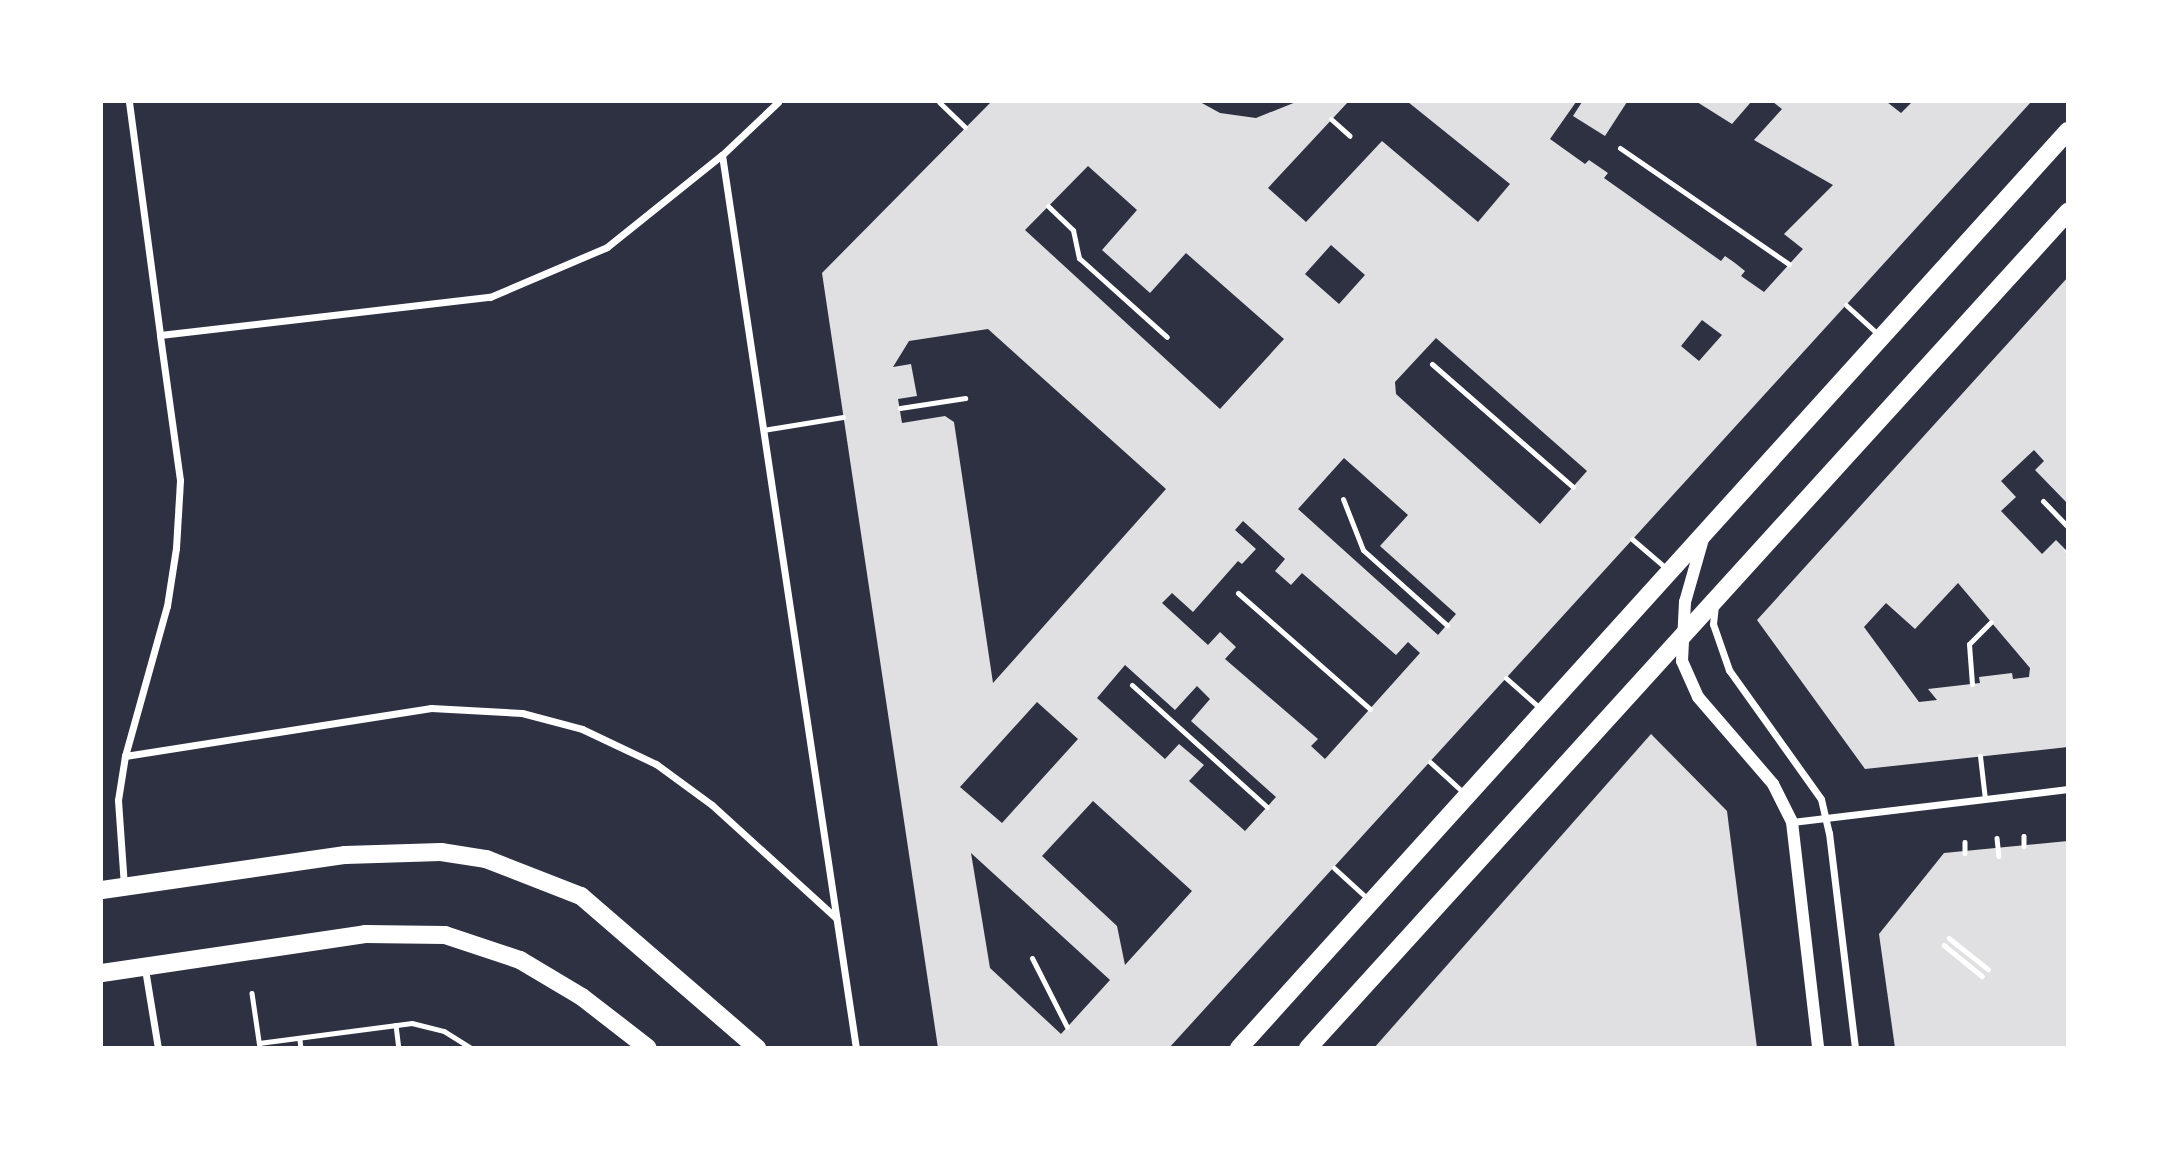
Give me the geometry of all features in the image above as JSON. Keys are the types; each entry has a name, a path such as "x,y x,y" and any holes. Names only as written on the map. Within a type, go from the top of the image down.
{"main road":[{"path":"1239,1048 2067,131"},
{"path":"1308,1048 2067,212"},
{"path":"102,890 345,855 441,852 486,859 581,896 757,1048"},
{"path":"102,973 365,934 445,935 520,960 582,997 648,1048"}],"street":[{"path":"124,886 118,800 125,756 167,606 176,548 180,481 129,102"},
{"path":"160,335 490,297 607,247 722,155 778,102"},
{"path":"722,155 856,1048"},
{"path":"1705,532 1685,602 1680,639 1687,679 1698,697 1773,785 1792,822 1818,1048"},
{"path":"1716,601 1713,624 1729,670 1812,783 1825,817 1854,1048"},
{"path":"125,756 431,708 522,713 582,729 656,764 712,805 836,918"},
{"path":"1792,822 2067,789"},
{"path":"145,967 158,1048"}],"lane":[{"path":"939,102 965,127"},
{"path":"1331,119 1350,136"},
{"path":"1620,148 1789,264"},
{"path":"1048,206 1073,230 1079,258 1167,337"},
{"path":"1846,305 1882,337"},
{"path":"1432,364 1573,487"},
{"path":"900,408 965,398"},
{"path":"763,430 843,417"},
{"path":"1343,499 1363,550 1447,625"},
{"path":"2043,501 2067,527"},
{"path":"1632,539 1670,571"},
{"path":"1238,593 1370,709"},
{"path":"1972,684 1969,644 1991,622"},
{"path":"1506,678 1543,711"},
{"path":"1132,685 1267,807"},
{"path":"1980,757 1985,799"},
{"path":"1430,762 1466,796"},
{"path":"1334,868 1371,901"},
{"path":"1032,958 1067,1027"}],"path":[{"path":"2024,836 2024,846"},
{"path":"1997,838 1999,856"},
{"path":"1965,842 1965,853"},
{"path":"1949,938 1988,969"},
{"path":"1944,945 1982,976"},
{"path":"252,993 260,1045 412,1023 444,1031 471,1048"},
{"path":"396,1025 400,1048"},
{"path":"300,1040 301,1048"}],"building":[{"path":"991,102 1200,102 1220,113 1256,118 1296,102 1348,102 1268,188 1306,222 1382,141 1478,222 1510,184 1408,102 1576,102 1550,139 1585,164 1589,160 1608,173 1604,178 1721,261 1725,256 1735,263 1745,271 1741,276 1764,292 1803,249 1784,234 1833,185 1754,140 1782,109 1773,102 1887,102 1901,113 1912,102 2031,102 1169,1048 938,1048 822,273","holes":["1088,166 1137,210 1102,250 1150,293 1186,253 1284,339 1220,409 1025,230","1331,245 1365,275 1339,304 1305,274","1702,320 1722,335 1699,361 1681,346","988,329 1166,489 993,683 954,422 945,416 902,423 898,399 917,396 911,364 893,367 909,341","1436,338 1587,471 1540,524 1396,394 1395,382","1344,458 1408,515 1380,546 1456,614 1438,635 1298,509","1243,521 1285,559 1275,571 1291,585 1302,573 1396,655 1408,642 1420,653 1325,759 1311,746 1318,739 1225,659 1236,647 1220,632 1208,645 1162,603 1172,593 1193,612 1238,561 1242,564 1256,549 1235,530","1125,665 1175,710 1197,686 1210,699 1191,721 1276,797 1245,831 1189,781 1204,765 1179,744 1165,759 1097,698","1037,702 1078,739 1002,823 960,787","1093,801 1192,891 1125,965 1117,926 1042,856","971,853 1110,980 1061,1034 990,968"]},
{"path":"1582,102 1627,102 1605,136 1573,116"},
{"path":"1697,102 1751,102 1732,124"},
{"path":"2068,277 2068,504 2035,470 2044,461 2034,450 2001,481 2016,497 2001,511 2042,554 2056,540 2068,552 2068,747 1865,769 1757,620","holes":["1958,583 2030,668 2029,677 2013,679 2012,673 1979,677 1980,683 1928,689 1937,700 1919,702 1864,627 1886,603 1915,629"]},
{"path":"1651,734 1727,811 1757,1048 1374,1048"},
{"path":"2068,841 2068,1048 1895,1048 1879,934 1944,853"}]}
